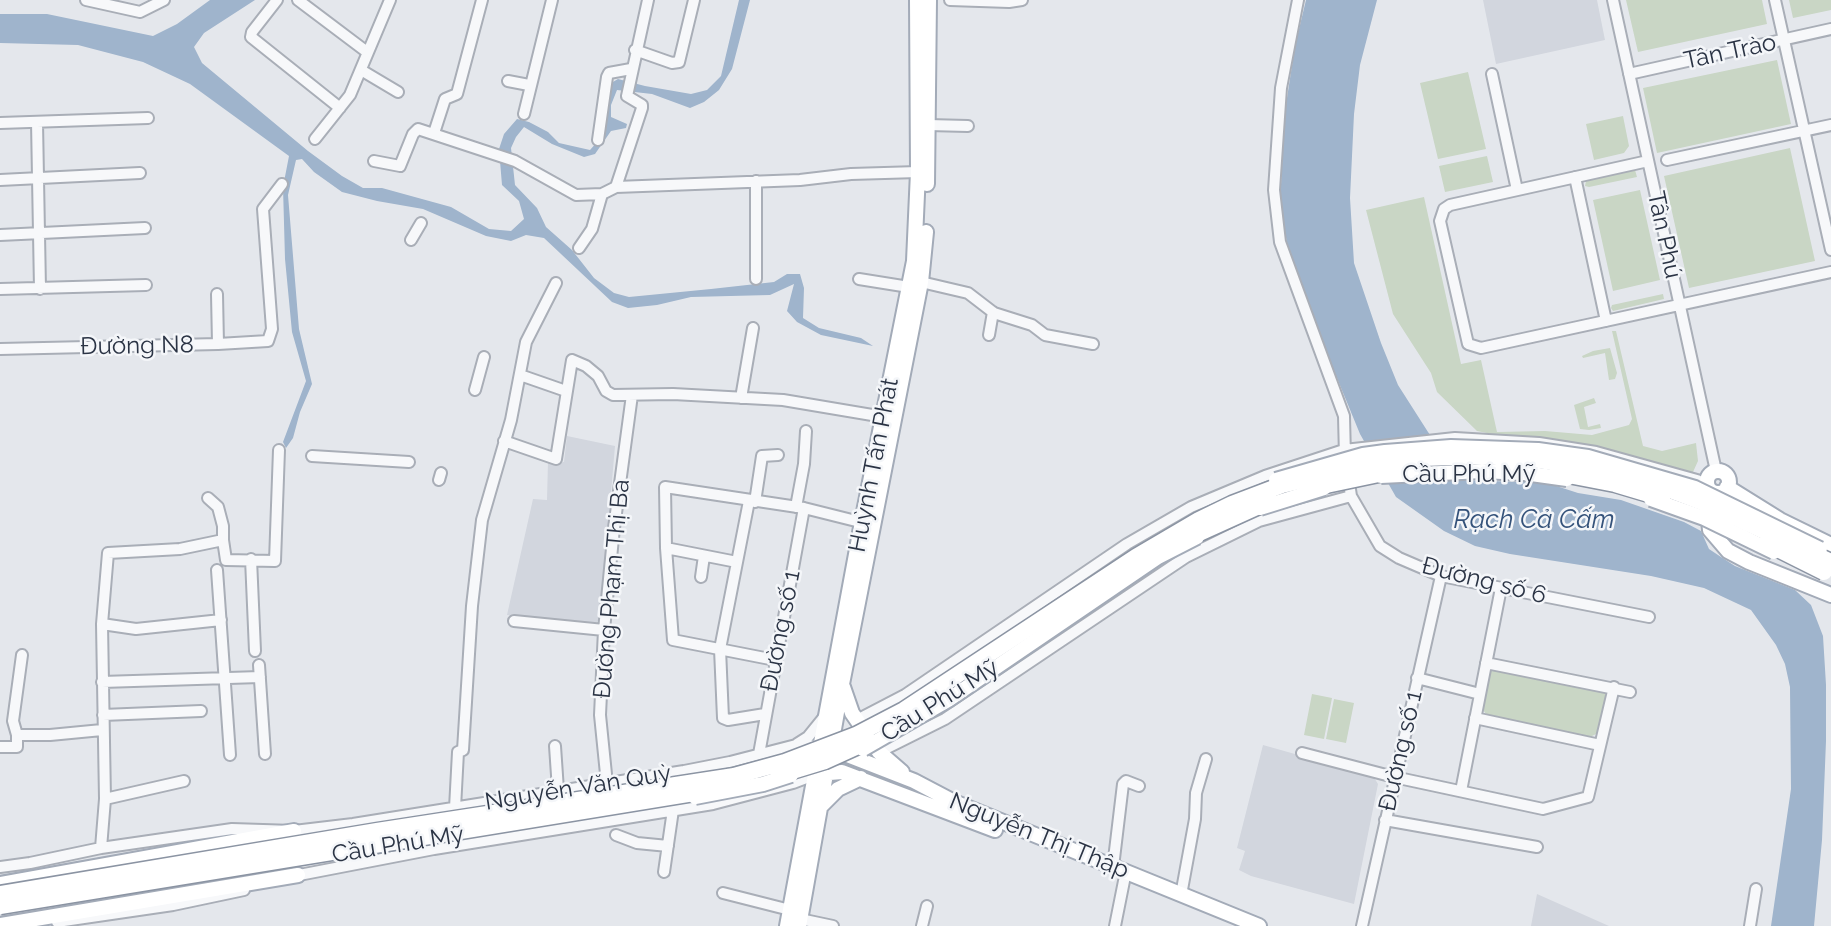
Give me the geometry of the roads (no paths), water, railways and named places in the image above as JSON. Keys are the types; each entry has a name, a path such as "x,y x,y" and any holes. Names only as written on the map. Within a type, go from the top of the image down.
{"highway":[{"name":"Cầu Phú Mỹ","path":"0,894 377,831 734,776 778,765 856,735 904,710 1136,557 1199,520 1272,489 1368,464 1422,457 1500,456 1603,470 1644,480 1703,502 1827,573"},
{"name":"Cầu Phú Mỹ","path":"0,906 653,800 744,784 801,769 858,746 932,706 1141,565 1193,535 1279,497 1359,477 1463,466 1525,469 1578,476 1675,502 1740,530 1827,573"}],"main road":[{"name":"Huỳnh Tấn Phát","path":"921,166 928,125 922,1"},
{"name":"Huỳnh Tấn Phát","path":"794,920 868,524 915,284 926,243 921,166 922,1"},
{"name":"Huỳnh Tấn Phát","path":"868,524 884,416 894,395"},
{"name":"Cầu Phú Mỹ","path":"0,886 89,875 218,852 737,771 852,732 890,711 942,680 1151,540 1218,502 1281,478 1363,455 1481,447 1538,450 1588,457 1695,488 1831,554"},
{"name":"Cầu Phú Mỹ","path":"0,912 7,908 183,878 659,803 763,784 869,746 948,700 1157,557 1258,508 1359,480 1388,475 1482,471 1575,480 1644,497 1704,518 1827,573"},
{"path":"1710,488 1722,492 1729,481 1726,474 1716,471 1708,477 1710,488 1707,517 1710,530 1721,545 1749,562 1831,595"},
{"path":"1727,487 1780,520 1831,545"},
{"name":"Huỳnh Tấn Phát","path":"825,748 827,714 837,683"},
{"path":"837,683 852,713 879,752 914,781"},
{"name":"Nguyễn Thị Thập","path":"825,748 853,755 914,781 927,796 1234,926"},
{"name":"Nguyễn Thị Thập","path":"820,773 842,772 927,796 995,820 1259,926"},
{"path":"815,804 861,778"},
{"name":"Nguyễn Văn Quỳ","path":"244,841 294,831"},
{"name":"Cầu Phú Mỹ","path":"0,886 244,841"},
{"name":"Nguyễn Văn Quỳ","path":"0,925 298,875"}],"street":[{"path":"86,0 136,12 144,11 164,0"},
{"path":"277,0 251,37 341,108"},
{"path":"298,0 368,52"},
{"path":"434,133 446,98 457,94 482,0"},
{"path":"524,114 552,0"},
{"path":"616,187 642,108 639,103 627,97 627,92 648,0"},
{"path":"635,50 672,63 679,62 694,0"},
{"path":"950,0 1022,0"},
{"path":"879,752 946,719 1185,557 1259,521 1351,496 1344,446 1344,416 1280,242 1274,190 1281,88 1298,0"},
{"name":"Tân Phú","path":"1613,0 1716,471"},
{"path":"1775,0 1831,250"},
{"path":"315,139 350,95 386,2"},
{"name":"Tân Trào","path":"1629,74 1831,29"},
{"path":"361,70 398,92"},
{"path":"598,139 607,77 609,74 630,72"},
{"path":"1492,74 1517,190"},
{"path":"508,81 529,85"},
{"path":"0,123 148,118"},
{"path":"37,122 40,289"},
{"path":"928,125 968,126"},
{"path":"1667,160 1831,125"},
{"path":"373,161 400,166 415,130 434,133 516,161 576,195 602,194 616,187 756,181 921,166"},
{"path":"1648,161 1450,205 1440,214 1468,344 1481,348 1831,272"},
{"path":"0,180 140,173"},
{"path":"1575,177 1606,321"},
{"path":"756,181 756,279"},
{"name":"Đường N8","path":"0,349 264,342 271,337 263,209 282,184"},
{"path":"579,248 592,229 602,194"},
{"path":"411,240 421,223"},
{"path":"0,234 145,228"},
{"path":"859,279 915,284 968,293 993,312 1032,325 1045,335 1093,344"},
{"path":"455,808 458,752 463,750 472,606 480,532 526,342 556,283"},
{"path":"0,289 146,285"},
{"path":"217,294 218,344"},
{"path":"989,335 993,312"},
{"path":"741,398 753,328"},
{"path":"475,390 484,357"},
{"path":"504,441 556,458 572,360 586,366 598,376 606,391 613,395 783,400 884,416"},
{"path":"520,375 566,391"},
{"name":"Đường Phạm Thị Ba","path":"607,783 600,715 604,630 614,528 632,395"},
{"name":"Đường số 1","path":"759,754 800,508 806,431"},
{"path":"857,720 905,695 960,660 1127,544 1215,496 1344,446 1364,447 1455,438 1539,443 1596,452 1668,472 1710,488"},
{"path":"208,498 218,507 223,526 226,560 275,561 279,450"},
{"path":"765,714 729,720 723,718 720,649 762,456 778,455"},
{"path":"312,456 408,462"},
{"path":"775,660 673,639 666,548 665,487 800,508 868,524"},
{"name":"Đường số 6","path":"1351,496 1380,546 1399,558 1441,576 1648,617"},
{"path":"101,848 105,799 102,624 108,553 180,549 223,540"},
{"path":"666,548 737,562"},
{"path":"701,576 704,556"},
{"path":"251,559 255,651"},
{"path":"217,570 230,755"},
{"name":"Đường số 1","path":"1362,926 1441,576"},
{"path":"1461,791 1501,588"},
{"path":"102,624 136,629 220,621"},
{"path":"514,621 604,630"},
{"path":"0,747 17,747 13,721 22,655"},
{"path":"1486,663 1630,692"},
{"path":"259,665 265,754"},
{"path":"102,682 260,677"},
{"path":"1417,678 1480,694"},
{"path":"1301,752 1394,777 1543,809 1588,797 1614,687"},
{"path":"103,715 201,710"},
{"path":"796,745 808,737 827,714"},
{"path":"1475,718 1600,745"},
{"path":"17,735 103,730"},
{"name":"Nguyễn Văn Quỳ","path":"0,867 101,848 232,829 294,831 404,816 730,762 796,745 825,748"},
{"path":"555,746 558,790"},
{"path":"1181,895 1195,819 1196,793 1206,759"},
{"name":"Nguyễn Văn Quỳ","path":"33,926 219,896 298,875 411,853 713,804 820,773"},
{"path":"105,799 184,781"},
{"path":"1113,867 1123,784 1126,781 1139,786"},
{"path":"793,783 808,793 815,804"},
{"path":"664,872 673,810"},
{"path":"404,816 411,853"},
{"path":"1385,820 1537,847"},
{"path":"616,835 637,842 668,846"},
{"path":"1115,926 1124,881"},
{"path":"1750,926 1756,889"},
{"path":"723,893 794,920 833,926"},
{"path":"922,926 928,906"}],"water":[{"path":"210,0 255,0 204,33 194,47 202,63 308,151 363,188 382,188 451,207 489,229 511,231 524,219 519,201 502,185 499,149 504,134 517,119 548,132 559,143 590,150 598,141 606,86 618,79 691,94 707,90 721,76 739,0 750,0 732,69 719,90 704,102 690,108 652,94 617,90 611,105 611,117 627,124 626,128 611,131 595,154 584,157 552,144 524,127 511,148 515,185 537,208 546,227 572,250 594,278 614,293 629,297 711,289 774,282 787,274 800,274 804,288 803,318 819,328 861,338 873,346 821,335 797,322 787,311 794,284 770,295 691,297 628,308 612,302 544,238 526,235 511,241 486,236 423,209 342,192 314,172 302,159 296,160 288,195 299,329 312,384 293,438 286,448 283,442 306,381 292,332 285,259 283,187 289,156 190,84 143,62 78,45 0,43 0,14 47,14 153,36 177,24"},
{"name":"Rạch Cả Cấm","path":"1306,0 1377,0 1360,65 1354,114 1350,198 1354,263 1398,385 1463,480 1547,483 1578,493 1621,500 1684,522 1701,531 1709,549 1721,557 1735,566 1795,590 1811,605 1823,636 1826,685 1822,840 1814,926 1771,926 1791,789 1790,687 1785,664 1776,645 1751,610 1704,588 1651,576 1475,546 1444,531 1396,497 1360,434 1291,266 1280,203 1285,111 1295,46"}]}
